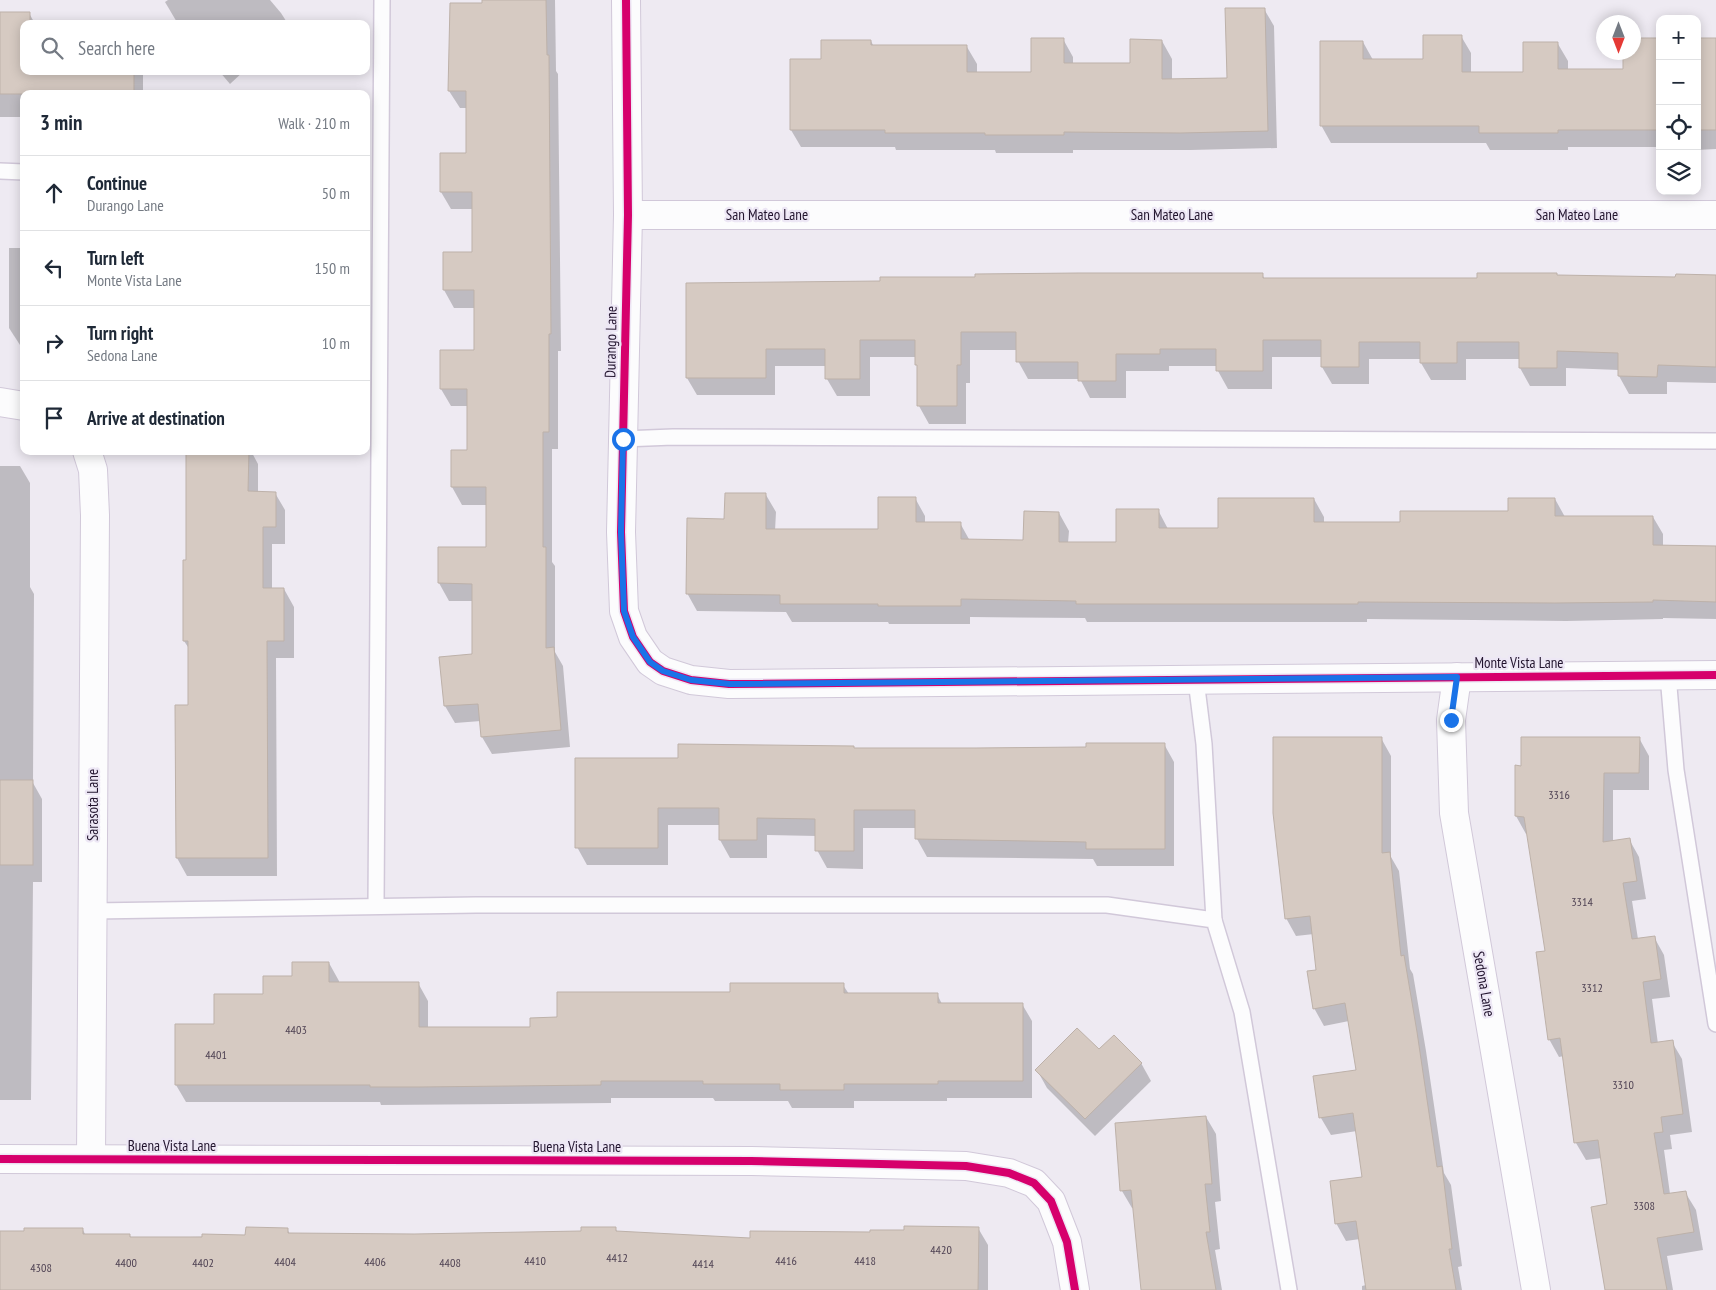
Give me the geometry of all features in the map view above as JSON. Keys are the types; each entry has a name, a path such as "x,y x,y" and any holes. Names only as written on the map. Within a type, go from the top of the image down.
{"street":[{"name":"Durango Lane","path":"626,0 628,215 621,532 624,611 633,637 650,662 663,671"},
{"name":"San Mateo Lane","path":"628,215 1716,215"},
{"path":"0,402 20,405"},
{"name":"Sarasota Lane","path":"88,455 93,470 95,515 91,1159"},
{"name":"Monte Vista Lane","path":"663,671 691,680 730,684 1716,675"},
{"name":"Sedona Lane","path":"1457,677 1451,720 1454,813 1536,1290"},
{"name":"Buena Vista Lane","path":"0,1159 751,1161 966,1166 1009,1173 1034,1183 1051,1201 1067,1242 1075,1290"}],"lane":[{"path":"376,906 373,173 382,0"},
{"path":"0,172 20,172"},
{"path":"623,439 1716,441"},
{"path":"1668,675 1676,770 1716,1024"},
{"path":"1196,680 1204,744 1214,920 1242,1012 1289,1290"},
{"path":"92,911 376,906 1107,905 1214,920"}],"building":[{"path":"482,0 546,0 547,55 549,55 551,334 549,334 549,432 543,432 543,547 546,547 546,648 554,647 561,730 481,737 478,704 444,706 439,657 472,654 472,584 438,583 438,547 486,547 486,487 451,487 451,450 467,450 467,389 440,389 440,350 474,350 474,290 443,290 443,252 472,252 472,192 440,192 440,153 466,153 466,91 448,91 450,3 482,3"},
{"path":"1225,8 1265,8 1268,131 1180,133 1064,132 1064,135 985,135 985,133 885,133 885,130 790,130 790,59 821,59 821,40 871,40 871,45 967,45 967,72 1031,72 1031,38 1064,38 1064,63 1130,63 1130,39 1162,40 1162,79 1227,78"},
{"path":"0,12 30,12 30,20 20,20 20,75 134,75 134,90 20,90 20,94 0,94"},
{"path":"1423,35 1462,35 1462,72 1523,72 1523,42 1558,42 1558,69 1623,69 1623,60 1641,60 1641,38 1656,38 1656,130 1558,130 1558,133 1479,133 1479,126 1320,126 1320,41 1363,41 1363,59 1423,59"},
{"path":"1701,38 1716,38 1716,130 1701,130"},
{"path":"1263,273 1263,278 1477,278 1477,273 1557,273 1557,275 1675,277 1676,274 1716,275 1716,367 1658,365 1657,377 1618,376 1618,353 1557,351 1557,368 1519,368 1519,342 1457,342 1457,363 1420,363 1420,342 1359,342 1359,367 1321,367 1321,340 1263,340 1263,371 1216,371 1216,349 1160,349 1160,354 1116,354 1116,381 1078,381 1078,362 1016,362 1016,332 961,332 961,365 957,365 957,406 917,406 915,340 860,340 860,379 825,379 825,349 766,349 766,378 686,378 686,283 880,281 880,277 975,277 975,274"},
{"path":"186,455 249,455 248,491 276,492 276,527 263,527 263,588 284,588 284,641 267,641 268,858 176,858 175,705 188,705 188,641 183,641 183,560 186,560"},
{"path":"725,493 766,493 766,529 878,529 878,497 916,497 916,522 961,522 961,539 1023,540 1024,511 1059,512 1059,542 1116,542 1116,509 1159,509 1159,528 1218,528 1218,498 1314,498 1314,522 1400,522 1400,511 1508,511 1508,498 1555,498 1555,516 1653,516 1653,545 1716,546 1716,602 1653,600 1653,602 1555,603 1076,604 1076,601 961,599 961,606 878,606 878,604 780,604 780,595 686,594 687,518 724,519"},
{"path":"1273,737 1382,737 1382,853 1390,852 1401,956 1404,955 1437,1167 1442,1166 1452,1249 1449,1249 1456,1290 1366,1290 1356,1221 1335,1224 1330,1181 1362,1177 1353,1113 1319,1118 1313,1076 1356,1070 1345,1003 1313,1009 1307,971 1316,970 1310,916 1285,919 1273,813"},
{"path":"1521,737 1640,737 1639,773 1604,773 1603,842 1630,838 1637,881 1623,883 1632,939 1655,936 1661,979 1643,982 1651,1043 1673,1040 1683,1114 1661,1117 1663,1132 1654,1133 1664,1194 1686,1191 1694,1232 1657,1238 1667,1290 1605,1290 1591,1207 1607,1204 1598,1140 1574,1143 1560,1038 1548,1040 1536,952 1545,951 1524,817 1515,816 1515,765 1521,766"},
{"path":"1086,743 1165,743 1165,849 1086,849 1086,842 915,839 915,810 854,810 854,851 815,851 815,819 757,818 757,840 719,840 719,808 658,808 658,848 575,848 575,758 678,758 678,744 854,746 854,748 975,748 1086,747"},
{"path":"0,780 33,780 33,865 0,865"},
{"path":"292,962 329,962 329,982 419,982 419,1027 530,1027 530,1018 557,1017 557,992 730,992 730,983 844,983 844,993 938,993 938,1003 1023,1003 1023,1081 938,1081 938,1084 844,1084 844,1090 780,1090 780,1084 703,1084 703,1081 601,1081 601,1085 419,1087 370,1087 370,1085 175,1085 175,1024 214,1024 214,994 263,994 263,976 292,976"},
{"path":"1077,1028 1099,1049 1114,1035 1142,1063 1085,1119 1035,1070"},
{"path":"1206,1116 1212,1184 1205,1184 1210,1232 1206,1232 1216,1290 1141,1290 1131,1190 1120,1191 1115,1123"},
{"path":"904,1226 979,1227 978,1290 0,1290 0,1231 24,1231 24,1228 83,1228 83,1234 130,1234 130,1237 202,1237 202,1234 245,1235 246,1227 288,1228 288,1233 414,1234 581,1231 581,1227 616,1227 616,1231 750,1238 750,1231 870,1232 870,1230 904,1230"}],"cycle path":[{"path":"626,0 628,215 621,532 624,611 633,637 650,662 663,671 691,680 729,684 1716,675"},
{"path":"0,1159 751,1161 966,1166 1009,1173 1034,1183 1051,1201 1067,1242 1075,1290"}],"route":[{"path":"623,439 621,532 624,611 633,637 650,662 663,671 691,680 730,684 1457,677 1451,720"}]}
